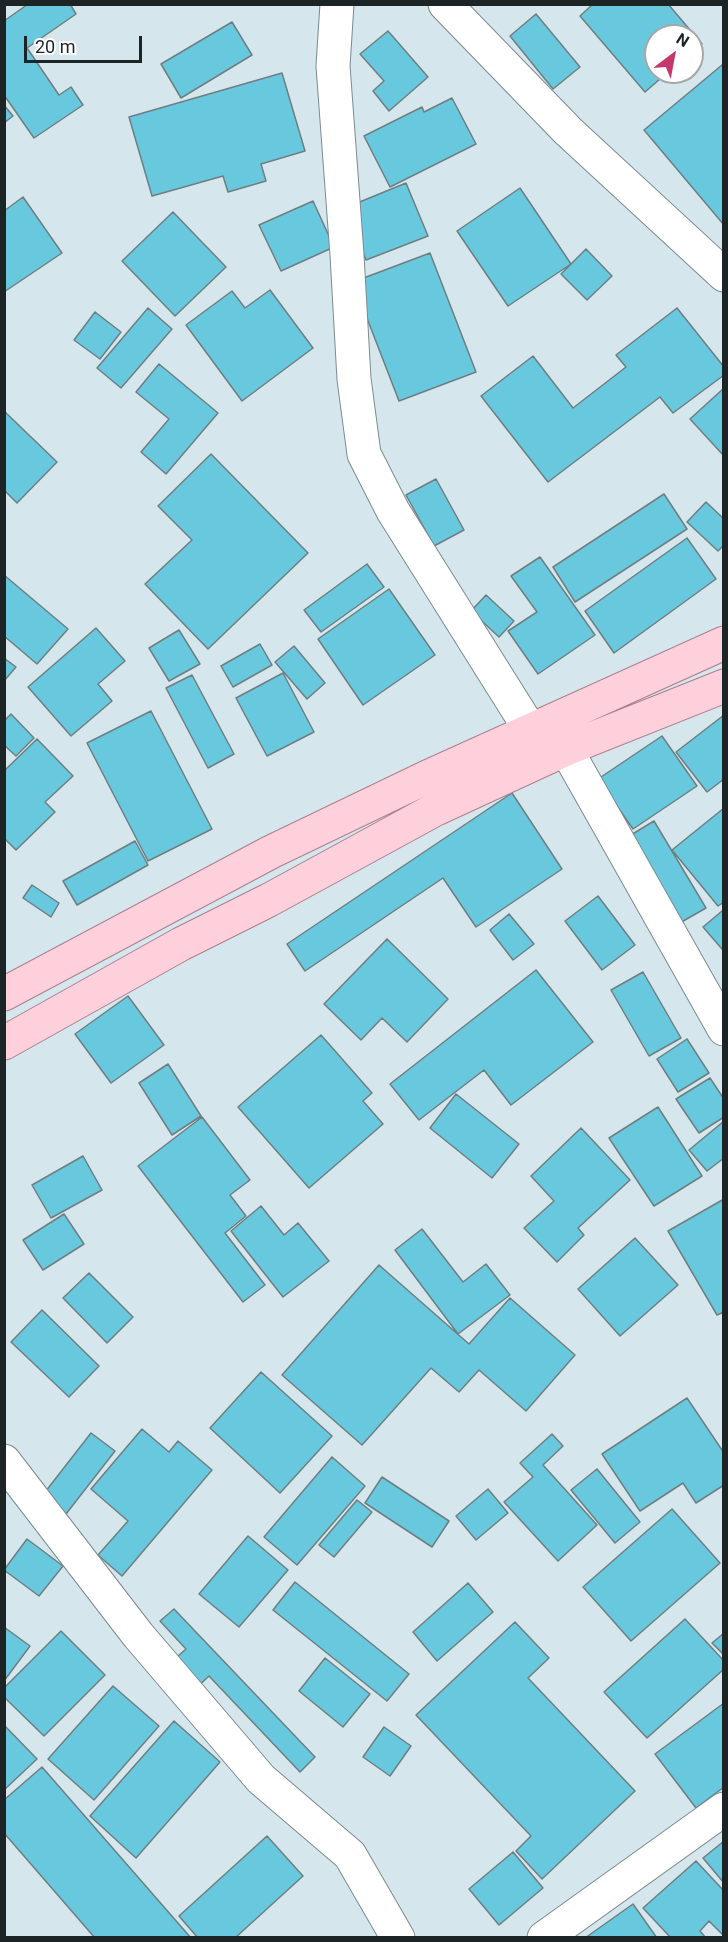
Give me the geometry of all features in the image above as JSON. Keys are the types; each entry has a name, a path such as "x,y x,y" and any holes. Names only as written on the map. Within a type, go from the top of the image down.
{"main road":[{"path":"4,994 271,852 425,778 723,643"},
{"path":"4,1043 181,944 269,900 436,809 566,749 723,686"}],"street":[{"path":"337,4 333,66 354,379 364,454 393,511 531,731"},
{"path":"445,4 568,131 723,275"},
{"path":"566,749 723,1029"},
{"path":"4,1461 138,1635 261,1779 350,1856 398,1938"},
{"path":"544,1938 723,1809"}],"building":[{"path":"28,4 70,4 76,14 27,48 59,95 71,87 83,105 34,138 4,95 4,21"},
{"path":"593,4 668,4 685,24 644,24 644,84 654,84 645,92 580,16"},
{"path":"536,14 580,67 553,89 510,36"},
{"path":"232,22 252,55 181,98 161,64"},
{"path":"388,31 428,77 389,111 373,91 384,81 360,54"},
{"path":"722,65 724,67 724,225 644,130 699,84 704,84 704,80"},
{"path":"282,73 305,151 261,164 266,181 228,192 223,176 152,196 129,117"},
{"path":"452,98 476,144 390,187 364,136 422,107 424,112"},
{"path":"4,105 13,116 4,123"},
{"path":"406,183 428,236 366,260 345,208"},
{"path":"520,188 571,264 508,306 457,231"},
{"path":"23,197 62,253 4,292 4,211"},
{"path":"313,201 334,247 281,271 259,225"},
{"path":"173,212 226,267 175,316 122,261"},
{"path":"586,249 612,276 587,300 561,274"},
{"path":"430,253 476,372 399,401 353,282"},
{"path":"270,290 313,348 242,401 186,325 232,291 245,308"},
{"path":"148,308 172,329 121,388 97,368"},
{"path":"677,308 724,367 724,375 673,413 660,397 548,482 481,396 533,356 573,408 626,367 616,355"},
{"path":"95,312 121,332 100,359 74,340"},
{"path":"159,364 218,413 166,474 141,452 169,419 136,392"},
{"path":"724,388 724,456 690,419"},
{"path":"4,411 57,462 17,503 4,490"},
{"path":"211,454 308,553 208,649 145,584 192,540 158,506"},
{"path":"436,479 464,530 434,546 406,495"},
{"path":"664,494 687,529 575,602 553,567"},
{"path":"706,502 724,519 724,545 718,551 687,522"},
{"path":"687,538 716,579 614,653 585,611"},
{"path":"540,557 595,635 538,674 508,631 537,612 511,576"},
{"path":"367,564 384,587 321,632 304,610"},
{"path":"4,575 68,629 37,664 4,636"},
{"path":"389,589 435,655 363,705 318,639"},
{"path":"486,595 514,621 499,637 471,611"},
{"path":"96,628 125,661 98,684 112,701 71,736 28,687"},
{"path":"179,630 200,664 169,681 149,648"},
{"path":"260,644 272,665 233,687 221,666"},
{"path":"294,646 325,683 307,699 275,662"},
{"path":"4,658 16,667 4,681"},
{"path":"283,673 314,732 267,756 236,698"},
{"path":"192,675 234,754 208,768 166,688"},
{"path":"151,711 212,829 148,861 87,743"},
{"path":"11,714 34,738 16,756 4,745 4,721"},
{"path":"724,715 724,779 707,792 676,752"},
{"path":"662,736 697,786 633,829 598,779"},
{"path":"37,739 73,776 45,802 55,812 16,850 4,838 4,771"},
{"path":"512,793 562,869 476,927 443,878 305,971 287,944"},
{"path":"724,808 724,902 718,906 672,850"},
{"path":"654,821 706,908 678,924 626,838"},
{"path":"135,841 148,865 77,905 63,881"},
{"path":"32,885 59,903 51,917 23,898"},
{"path":"598,896 635,945 602,970 565,921"},
{"path":"722,911 724,913 724,947 722,949 703,927"},
{"path":"509,914 534,944 513,960 490,930"},
{"path":"387,939 448,999 407,1042 382,1018 361,1040 324,1004"},
{"path":"536,970 593,1042 511,1105 484,1070 419,1120 390,1084"},
{"path":"643,972 681,1038 649,1056 611,990"},
{"path":"128,996 164,1045 111,1083 75,1034"},
{"path":"321,1035 372,1093 363,1101 383,1124 309,1188 238,1107"},
{"path":"687,1039 709,1073 678,1092 657,1059"},
{"path":"168,1064 201,1116 172,1135 139,1083"},
{"path":"710,1078 724,1099 724,1117 699,1133 676,1099"},
{"path":"456,1094 519,1144 492,1178 430,1128"},
{"path":"658,1107 702,1176 654,1206 609,1138"},
{"path":"202,1117 250,1180 230,1195 246,1216 225,1233 265,1285 243,1302 138,1166"},
{"path":"724,1121 724,1158 707,1171 689,1150"},
{"path":"581,1128 630,1180 578,1228 584,1235 557,1262 524,1228 554,1201 531,1176"},
{"path":"83,1156 102,1190 51,1218 32,1185"},
{"path":"724,1199 724,1312 717,1315 668,1231"},
{"path":"261,1206 284,1235 298,1223 329,1261 283,1297 231,1231"},
{"path":"64,1214 84,1244 43,1270 23,1240"},
{"path":"422,1229 463,1282 486,1264 510,1295 458,1334 395,1250"},
{"path":"635,1238 678,1285 620,1336 578,1289"},
{"path":"379,1265 469,1344 510,1298 575,1355 526,1411 479,1370 459,1392 431,1368 362,1445 282,1375"},
{"path":"89,1273 133,1317 107,1343 63,1298"},
{"path":"42,1310 99,1366 69,1397 11,1342"},
{"path":"261,1372 332,1436 280,1493 210,1428"},
{"path":"687,1398 724,1453 724,1485 696,1503 683,1483 640,1511 602,1454"},
{"path":"142,1429 169,1452 178,1441 212,1470 122,1576 98,1555 128,1521 91,1489"},
{"path":"91,1433 115,1451 66,1514 42,1496"},
{"path":"552,1434 563,1446 543,1465 597,1525 558,1561 504,1502 533,1477 520,1463"},
{"path":"332,1457 365,1486 297,1565 264,1537"},
{"path":"597,1469 640,1522 615,1543 571,1490"},
{"path":"382,1477 449,1521 432,1547 365,1503"},
{"path":"488,1489 508,1513 476,1540 456,1516"},
{"path":"357,1500 372,1512 334,1557 319,1545"},
{"path":"672,1509 720,1563 631,1641 583,1587"},
{"path":"248,1536 288,1570 239,1627 199,1594"},
{"path":"27,1539 63,1566 39,1596 4,1570"},
{"path":"295,1582 409,1674 387,1701 273,1610"},
{"path":"468,1583 493,1612 437,1661 413,1632"},
{"path":"174,1609 315,1757 300,1772 209,1676 192,1692 167,1666 186,1649 160,1621"},
{"path":"685,1619 724,1661 724,1669 647,1738 604,1692"},
{"path":"515,1622 549,1658 528,1678 635,1791 542,1879 516,1851 531,1836 416,1715"},
{"path":"4,1627 30,1646 4,1681"},
{"path":"61,1631 105,1675 44,1736 4,1697 4,1688"},
{"path":"724,1633 724,1655 712,1643"},
{"path":"325,1658 370,1694 343,1727 299,1691"},
{"path":"113,1686 159,1726 94,1800 48,1759"},
{"path":"724,1703 724,1787 696,1808 655,1754"},
{"path":"174,1721 220,1762 136,1858 90,1816"},
{"path":"4,1725 37,1759 4,1790"},
{"path":"384,1727 411,1746 390,1776 363,1757"},
{"path":"42,1767 191,1938 95,1938 4,1833 4,1800"},
{"path":"267,1836 303,1876 235,1938 198,1938 179,1916"},
{"path":"724,1841 724,1883 703,1858"},
{"path":"513,1852 543,1888 499,1925 469,1889"},
{"path":"696,1861 724,1891 724,1936 709,1921 700,1931 706,1938 671,1938 643,1908"},
{"path":"633,1904 657,1938 585,1938"}]}
